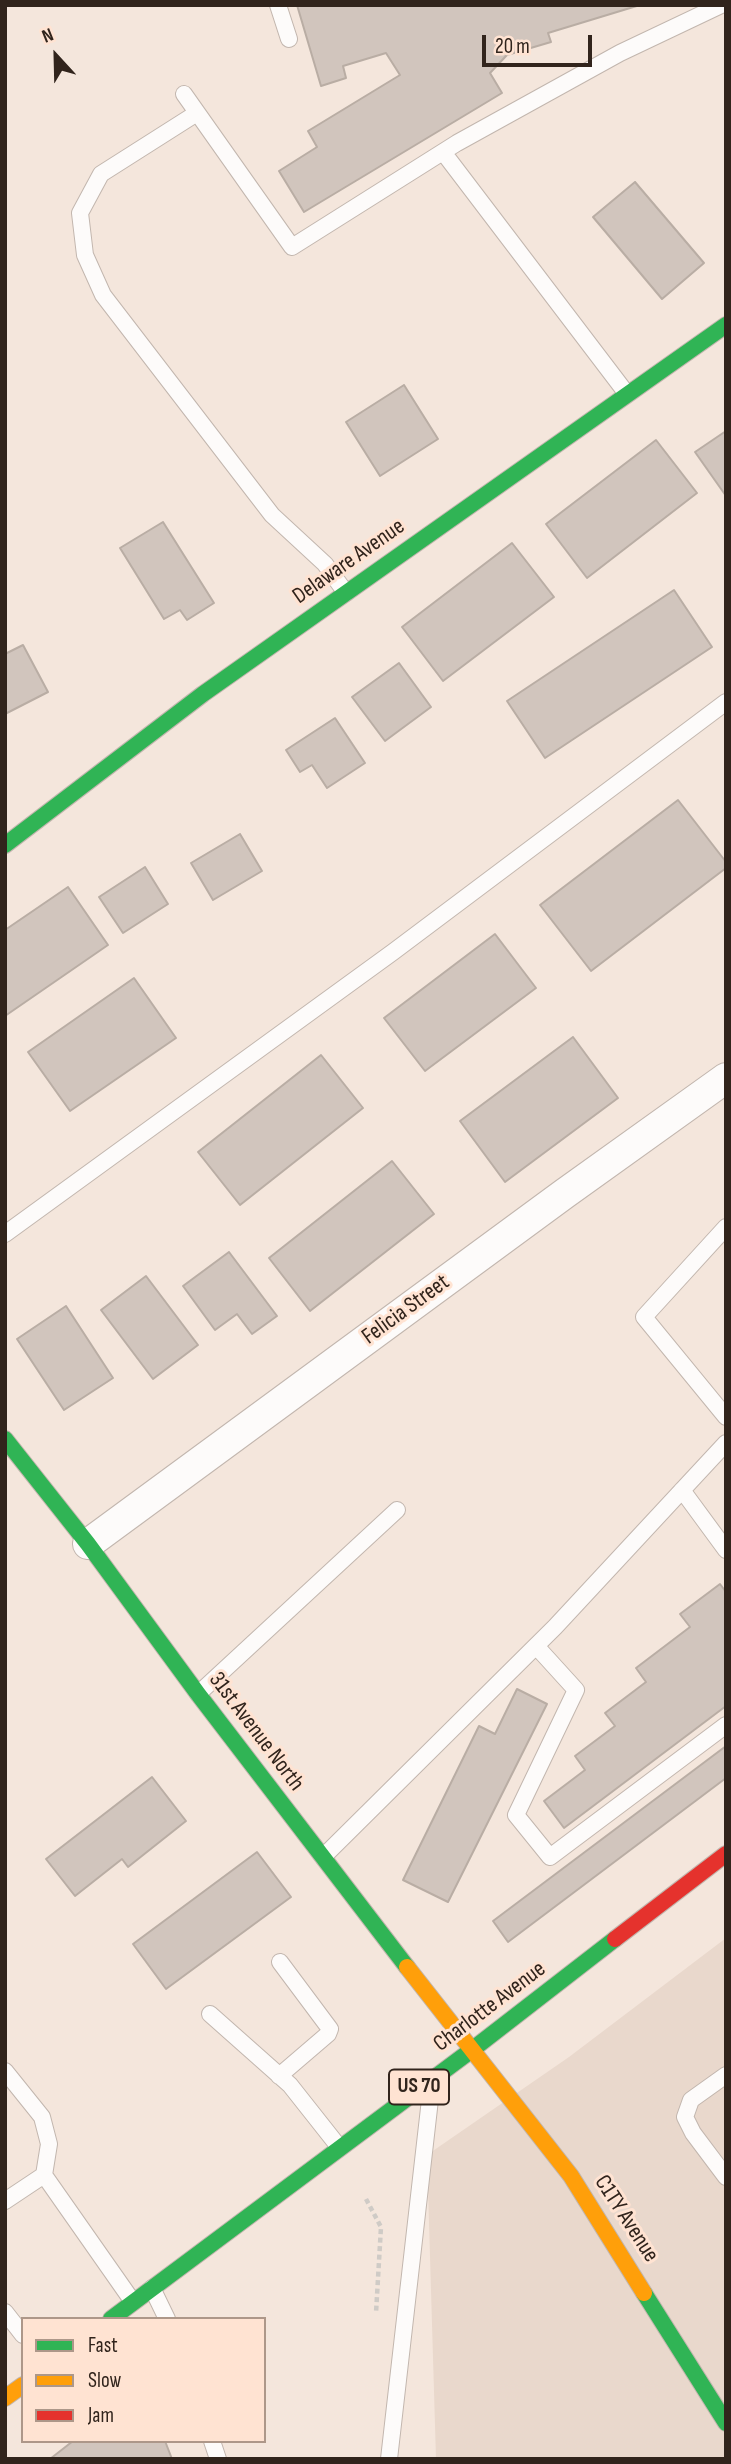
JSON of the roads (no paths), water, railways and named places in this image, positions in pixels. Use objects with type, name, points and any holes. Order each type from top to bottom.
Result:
[{"type":"street","name":"Delaware Avenue","points":[[5,845],[203,694],[726,325]]},
{"type":"street","name":"Felicia Street","points":[[88,1544],[726,1077]]},
{"type":"street","name":"31st Avenue North","points":[[5,1439],[88,1544],[323,1857],[473,2049]]},
{"type":"street","name":"Charlotte Avenue","points":[[114,2317],[473,2049],[726,1854]]},
{"type":"street","name":"C1TY Avenue","points":[[473,2049],[571,2176],[726,2423]]},
{"type":"street","points":[[5,2398],[21,2386]]},
{"type":"lane","points":[[278,5],[289,39]]},
{"type":"lane","points":[[184,94],[292,247],[443,152],[620,53],[721,5]]},
{"type":"lane","points":[[197,113],[101,174],[80,213],[85,255],[103,295],[272,515],[325,564],[345,593]]},
{"type":"lane","points":[[443,152],[627,394]]},
{"type":"lane","points":[[5,1234],[393,952],[726,702]]},
{"type":"lane","points":[[726,1227],[644,1317],[726,1417]]},
{"type":"lane","points":[[323,1857],[536,1646],[726,1443]]},
{"type":"lane","points":[[682,1490],[726,1550]]},
{"type":"lane","points":[[198,1694],[397,1510]]},
{"type":"lane","points":[[536,1646],[576,1690],[516,1815],[550,1857],[726,1725]]},
{"type":"lane","points":[[279,2076],[328,2034],[330,2029],[280,1962]]},
{"type":"lane","points":[[210,2014],[290,2085],[339,2147]]},
{"type":"lane","points":[[5,2071],[42,2118],[50,2144],[44,2175],[5,2201]]},
{"type":"lane","points":[[726,2075],[691,2100],[685,2117],[693,2133],[726,2177]]},
{"type":"lane","points":[[389,2459],[433,2077]]},
{"type":"lane","points":[[44,2175],[133,2302]]},
{"type":"lane","points":[[152,2288],[166,2317]]},
{"type":"lane","points":[[5,2312],[21,2332]]}]
